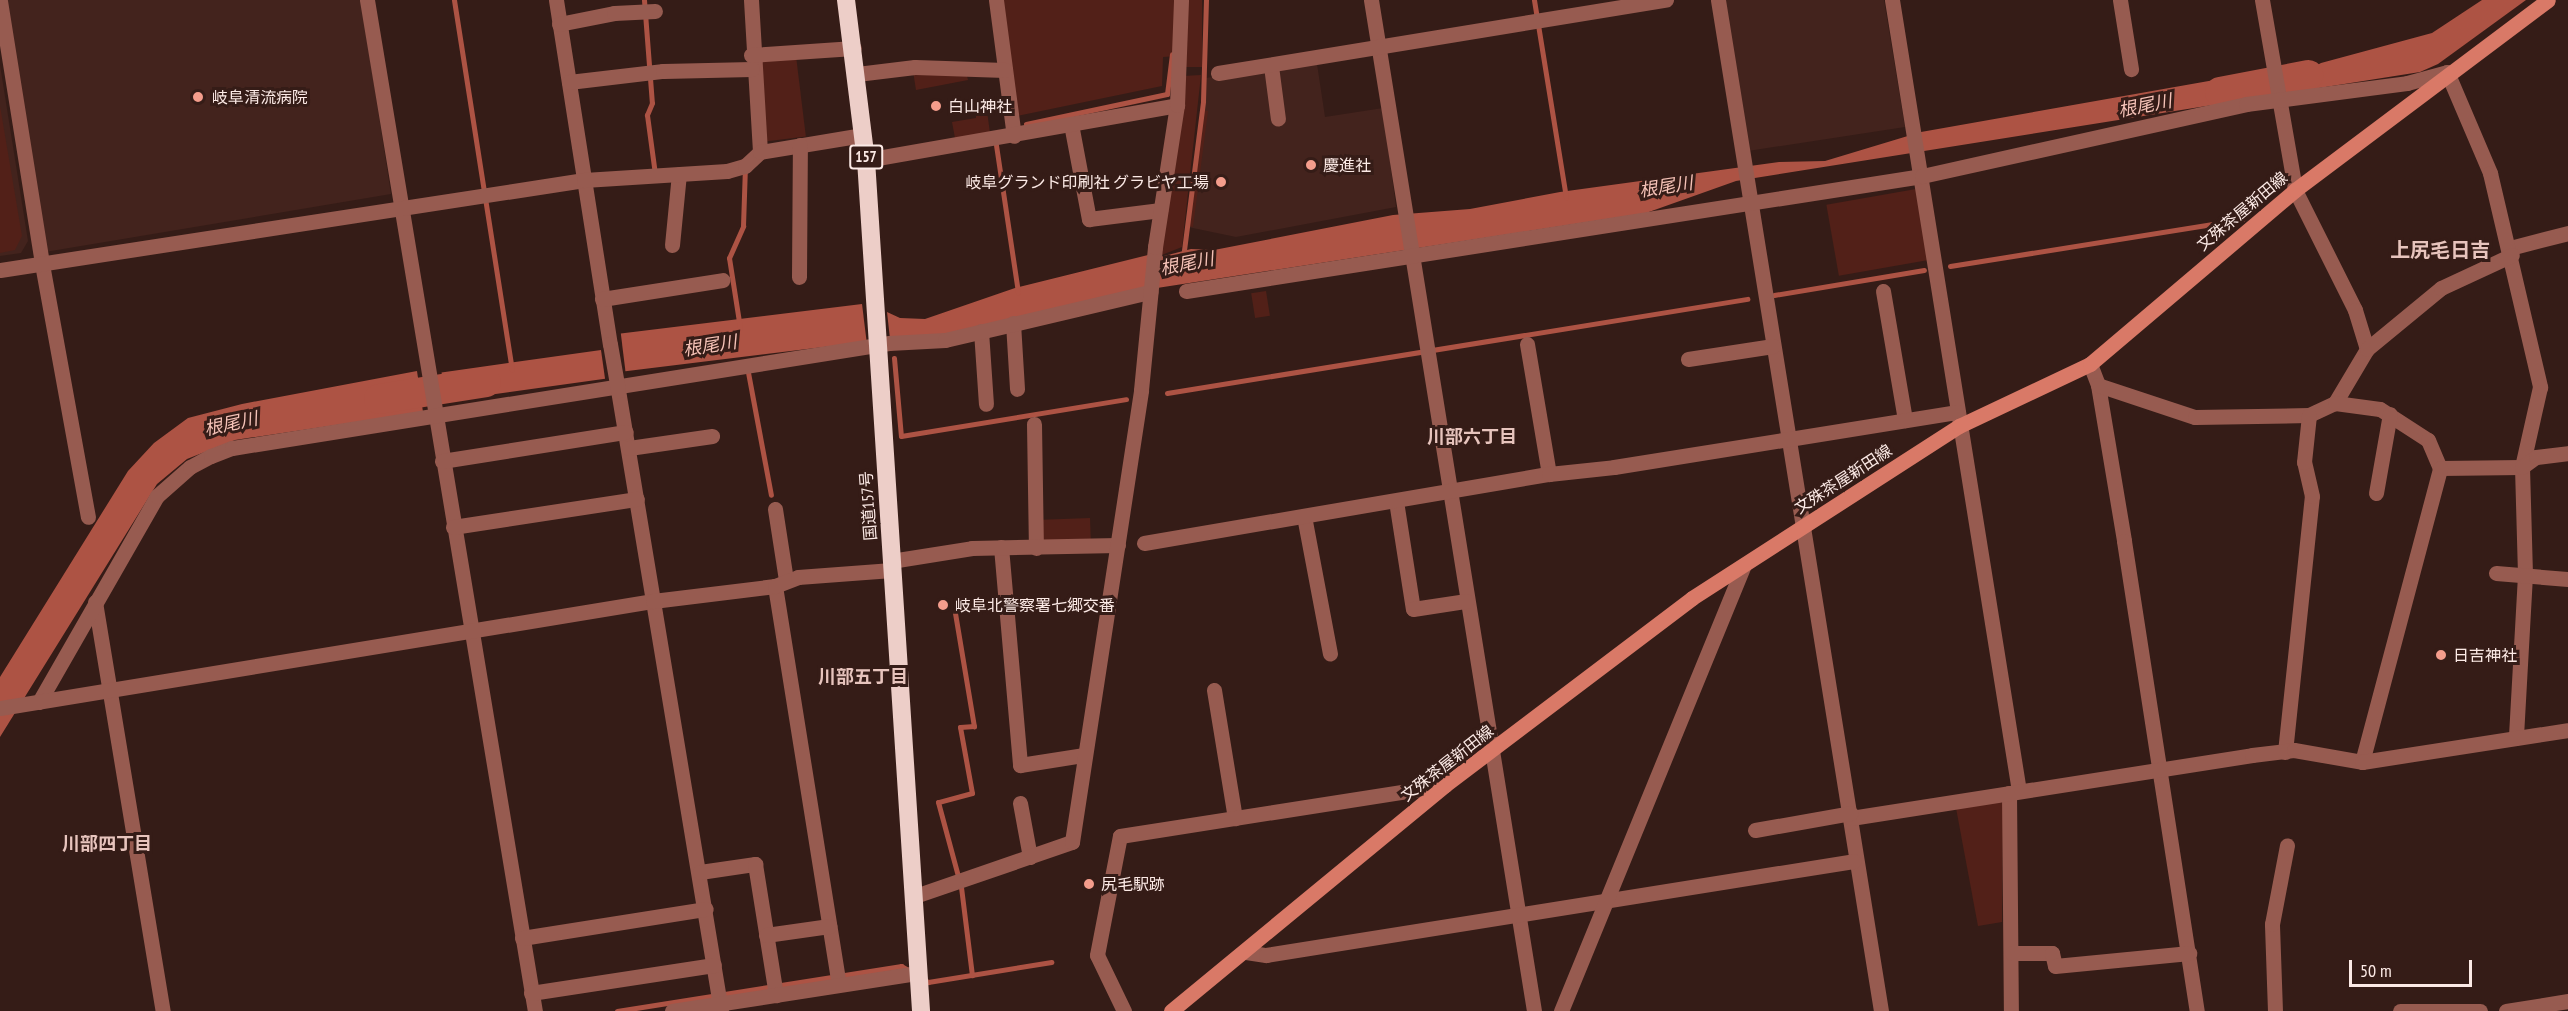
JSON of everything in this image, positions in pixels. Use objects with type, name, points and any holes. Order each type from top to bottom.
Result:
[{"type":"highway","name":"国道157号","points":[[846,0],[854,48],[866,160],[921,1011]]},
{"type":"main road","name":"文殊茶屋新田線","points":[[1171,1011],[1246,952],[1445,785],[1692,598],[1803,526],[1959,419],[2090,364],[2295,190],[2447,72],[2548,0]]},
{"type":"street","points":[[367,0],[534,1011]]},
{"type":"street","points":[[556,0],[602,299],[629,448],[721,1007]]},
{"type":"street","points":[[751,0],[752,62],[760,152]]},
{"type":"street","points":[[996,0],[1014,136]]},
{"type":"street","points":[[915,896],[1071,842],[1141,390],[1160,210],[1177,105],[1181,0]]},
{"type":"street","points":[[1371,0],[1534,1011]]},
{"type":"street","points":[[1218,73],[1378,47],[1583,7],[1666,0]]},
{"type":"street","points":[[1718,0],[1748,203],[1790,437],[1851,816],[1854,861],[1881,1011]]},
{"type":"street","points":[[1892,0],[1922,176],[2014,792],[2011,1011]]},
{"type":"street","points":[[2120,0],[2132,69]]},
{"type":"street","points":[[2262,0],[2295,190],[2355,309],[2367,349]]},
{"type":"street","points":[[0,1],[42,264],[88,517]]},
{"type":"street","points":[[559,24],[614,13],[656,11]]},
{"type":"street","points":[[568,82],[752,62],[854,48]]},
{"type":"street","points":[[1271,66],[1278,119]]},
{"type":"street","points":[[857,74],[915,67],[1005,70]]},
{"type":"street","points":[[1186,291],[1922,176],[2280,97],[2407,83],[2447,72],[2490,173],[2511,251],[2540,387],[2522,467],[2525,575],[2516,738]]},
{"type":"street","points":[[866,160],[1014,136],[1177,105]]},
{"type":"street","points":[[1071,124],[1089,219],[1160,210]]},
{"type":"street","points":[[0,270],[400,206],[584,180],[728,171],[745,166],[760,152],[863,135]]},
{"type":"street","points":[[799,277],[800,145]]},
{"type":"street","points":[[672,245],[679,174]]},
{"type":"street","points":[[2335,403],[2367,349],[2441,288],[2511,251],[2568,233]]},
{"type":"street","points":[[602,299],[723,280]]},
{"type":"street","points":[[1883,291],[1905,420]]},
{"type":"street","points":[[34,703],[157,496],[190,467],[210,456],[232,448],[434,412],[747,366],[878,339],[928,343],[1150,292]]},
{"type":"street","points":[[1013,323],[1017,389]]},
{"type":"street","points":[[981,331],[986,404]]},
{"type":"street","points":[[1527,344],[1549,474]]},
{"type":"street","points":[[1688,359],[1773,346]]},
{"type":"street","points":[[2090,364],[2098,385],[2197,1011]]},
{"type":"street","points":[[2098,385],[2195,417],[2309,415],[2335,403],[2359,404],[2390,414],[2428,440],[2440,468],[2362,762]]},
{"type":"street","points":[[2376,493],[2390,414]]},
{"type":"street","points":[[2285,752],[2312,496],[2304,462],[2309,415]]},
{"type":"street","points":[[1144,543],[1549,474],[1614,467],[1790,437],[1905,420],[1959,419]]},
{"type":"street","points":[[1034,424],[1036,548]]},
{"type":"street","points":[[442,461],[626,432]]},
{"type":"street","points":[[629,448],[712,436]]},
{"type":"street","points":[[2440,468],[2522,467],[2536,457],[2568,453]]},
{"type":"street","points":[[453,527],[637,499]]},
{"type":"street","points":[[1396,501],[1413,609],[1467,601]]},
{"type":"street","points":[[775,509],[781,583],[839,984]]},
{"type":"street","points":[[1304,516],[1330,654]]},
{"type":"street","points":[[0,708],[470,634],[653,601],[891,566],[972,548],[1118,545]]},
{"type":"street","points":[[1001,547],[1020,765],[1084,755]]},
{"type":"street","points":[[1561,1011],[1667,759],[1744,565]]},
{"type":"street","points":[[2496,573],[2568,579]]},
{"type":"street","points":[[95,602],[164,1011]]},
{"type":"street","points":[[1214,690],[1235,818]]},
{"type":"street","points":[[1755,830],[2294,750],[2362,762],[2568,730]]},
{"type":"street","points":[[1124,1011],[1097,955],[1120,837],[1445,785]]},
{"type":"street","points":[[1020,803],[1030,857]]},
{"type":"street","points":[[2275,1011],[2272,924],[2287,845]]},
{"type":"street","points":[[1246,952],[1266,955],[1854,861]]},
{"type":"street","points":[[700,872],[755,864],[776,995]]},
{"type":"street","points":[[522,938],[705,909]]},
{"type":"street","points":[[766,935],[829,926]]},
{"type":"street","points":[[2012,953],[2052,953],[2055,966],[2189,953]]},
{"type":"street","points":[[531,993],[714,965]]},
{"type":"street","points":[[672,1011],[721,1007],[839,984],[918,978]]},
{"type":"street","points":[[2506,1011],[2568,1001]]},
{"type":"street","points":[[2400,1011],[2480,1011]]},
{"type":"shaded area","name":"岐阜清流病院","points":[[6,0],[361,0],[391,194],[45,252]]},
{"type":"shaded area","points":[[1000,0],[1178,0],[1177,56],[1163,57],[1162,86],[1017,116]]},
{"type":"shaded area","points":[[1186,0],[1202,0],[1202,67],[1186,67]]},
{"type":"shaded area","points":[[1724,0],[1884,0],[1905,127],[1748,151]]},
{"type":"shaded area","points":[[796,56],[806,136],[767,141],[757,61]]},
{"type":"shaded area","points":[[1317,64],[1325,117],[1383,108],[1396,207],[1236,237],[1188,227],[1205,78]]},
{"type":"shaded area","points":[[0,65],[28,241],[21,253],[0,256]]},
{"type":"shaded area","points":[[913,71],[966,72],[968,80],[916,90]]},
{"type":"shaded area","points":[[1201,75],[1182,247],[1159,256],[1183,76]]},
{"type":"shaded area","points":[[0,106],[22,236],[15,250],[0,253]]},
{"type":"shaded area","points":[[1204,110],[1208,111],[1193,227],[1188,226]]},
{"type":"shaded area","points":[[987,111],[990,133],[955,138],[952,122],[976,118],[976,113]]},
{"type":"shaded area","points":[[1916,189],[1929,260],[1839,276],[1826,205]]},
{"type":"shaded area","points":[[1266,291],[1270,316],[1255,318],[1251,293]]},
{"type":"shaded area","points":[[1090,518],[1091,545],[1037,547],[1036,520]]},
{"type":"shaded area","points":[[1997,801],[2003,803],[2002,922],[1978,926],[1956,808]]},
{"type":"water","points":[[2482,0],[2526,0],[2438,64],[2420,72],[1736,181],[1646,213],[1157,288],[1160,257],[1191,249],[1214,250],[1393,215],[1470,209],[1560,192],[1779,162],[1825,161],[1921,132],[2237,76],[2261,85],[2299,75],[2321,63],[2432,33]]},
{"type":"water","points":[[1148,255],[1145,288],[945,336],[890,339],[887,312],[900,318],[925,319],[1015,288]]},
{"type":"water","points":[[862,304],[867,342],[625,371],[621,334]]},
{"type":"water","points":[[601,350],[605,379],[446,401],[442,372]]},
{"type":"water","points":[[417,371],[423,412],[235,440],[187,459],[157,484],[0,737],[0,677],[128,471],[154,443],[188,418],[242,404]]},
{"type":"waterway","points":[[454,0],[512,369]]},
{"type":"waterway","points":[[644,0],[652,103],[647,115],[655,174]]},
{"type":"waterway","points":[[1183,258],[1203,101],[1206,0]]},
{"type":"waterway","points":[[1534,0],[1566,197]]},
{"type":"waterway","points":[[1026,124],[1167,94],[1172,54]]},
{"type":"waterway","name":"根尾川","points":[[2220,92],[2308,75]]},
{"type":"waterway","points":[[996,145],[1018,292]]},
{"type":"waterway","points":[[740,328],[729,258],[743,226],[745,167]]},
{"type":"waterway","points":[[1950,266],[2242,219]]},
{"type":"waterway","points":[[1774,295],[1924,270]]},
{"type":"waterway","points":[[1167,393],[1747,299]]},
{"type":"waterway","points":[[894,358],[901,436],[1126,399]]},
{"type":"waterway","points":[[747,367],[771,495]]},
{"type":"waterway","name":"根尾川","points":[[379,399],[486,382]]},
{"type":"waterway","points":[[955,613],[974,726],[960,727],[972,793],[938,802],[961,887],[972,975]]},
{"type":"waterway","points":[[923,979],[928,982],[1051,962]]},
{"type":"waterway","points":[[617,1011],[901,966],[908,970]]},
{"type":"place","name":"岐阜清流病院","points":[[198,97]]},
{"type":"place","name":"白山神社","points":[[936,106]]},
{"type":"place","name":"慶進社","points":[[1311,165]]},
{"type":"place","name":"岐阜グランド印刷社 グラビヤ工場","points":[[1221,182]]},
{"type":"place","name":"岐阜北警察署七郷交番","points":[[943,605]]},
{"type":"place","name":"日吉神社","points":[[2441,655]]},
{"type":"place","name":"尻毛駅跡","points":[[1089,884]]},
{"type":"district","name":"上尻毛日吉","points":[[2440,250]]},
{"type":"district","name":"川部六丁目","points":[[1472,437]]},
{"type":"district","name":"川部五丁目","points":[[863,677]]},
{"type":"district","name":"川部四丁目","points":[[107,844]]}]
